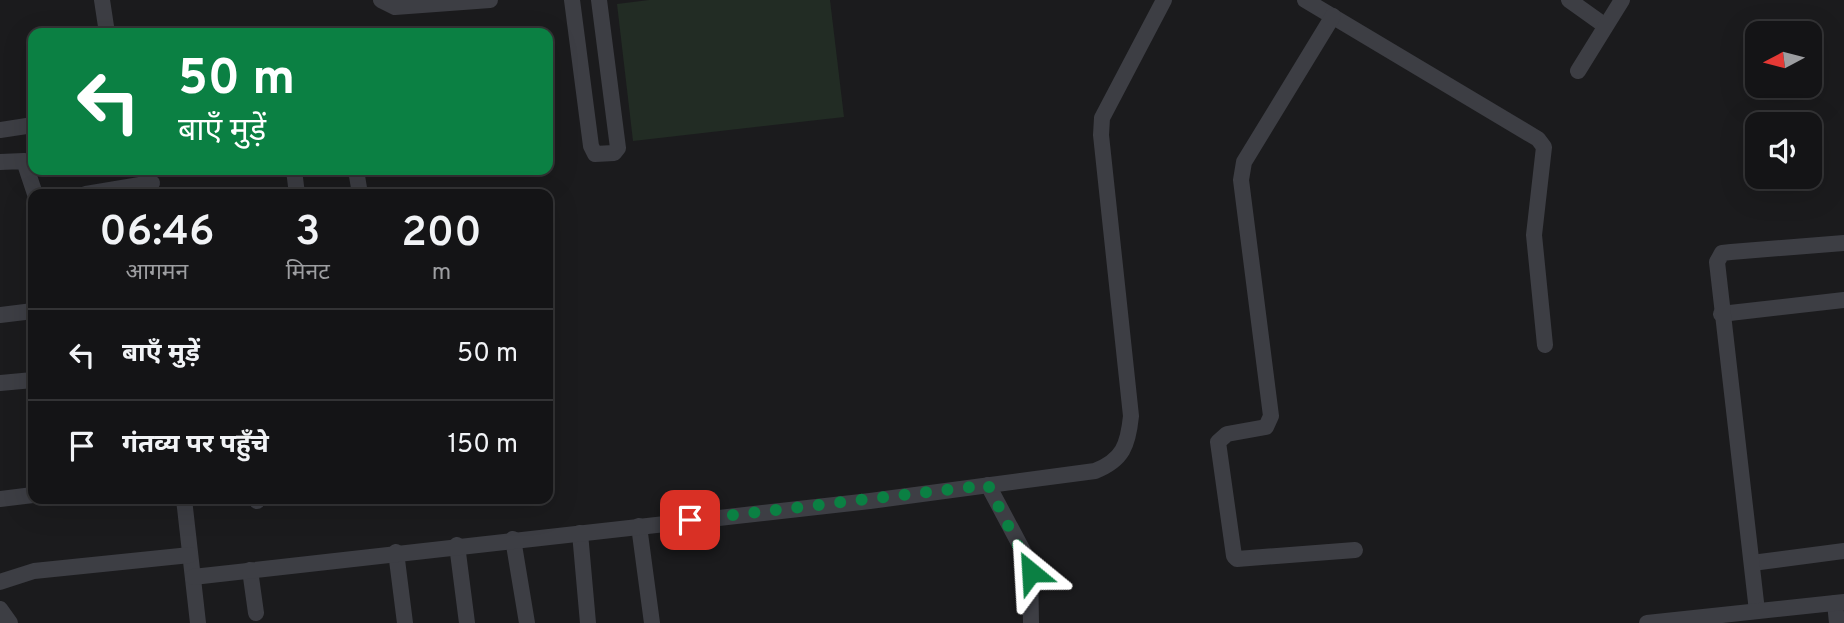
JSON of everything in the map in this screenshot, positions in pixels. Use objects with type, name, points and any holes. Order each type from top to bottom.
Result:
[{"type":"street","points":[[102,0],[106,28]]},
{"type":"street","points":[[381,0],[395,7],[490,0]]},
{"type":"street","points":[[572,0],[591,146],[595,154],[614,153],[618,148],[599,0]]},
{"type":"street","points":[[192,577],[988,485],[1095,471],[1118,459],[1129,443],[1131,416],[1101,135],[1102,118],[1164,0]]},
{"type":"street","points":[[1305,0],[1538,139],[1544,146],[1534,235],[1545,345]]},
{"type":"street","points":[[1569,0],[1605,24]]},
{"type":"street","points":[[1578,71],[1622,0]]},
{"type":"street","points":[[1333,16],[1244,162],[1241,180],[1271,416],[1266,427],[1227,434],[1218,442],[1234,556],[1237,559],[1355,550]]},
{"type":"street","points":[[0,130],[28,126]]},
{"type":"street","points":[[0,162],[24,161],[28,173]]},
{"type":"street","points":[[113,189],[151,182]]},
{"type":"street","points":[[1757,611],[1716,270],[1721,254],[1844,243]]},
{"type":"street","points":[[1721,314],[1844,300]]},
{"type":"street","points":[[0,315],[28,312]]},
{"type":"street","points":[[0,383],[28,380]]},
{"type":"street","points":[[988,485],[1030,564],[1031,623]]},
{"type":"street","points":[[0,499],[28,496]]},
{"type":"street","points":[[185,504],[198,623]]},
{"type":"street","points":[[639,526],[652,623]]},
{"type":"street","points":[[580,533],[588,623]]},
{"type":"street","points":[[513,539],[527,623]]},
{"type":"street","points":[[457,545],[467,623]]},
{"type":"street","points":[[1752,563],[1844,551]]},
{"type":"street","points":[[396,552],[405,623]]},
{"type":"street","points":[[0,582],[34,571],[190,555]]},
{"type":"street","points":[[250,570],[256,613]]},
{"type":"street","points":[[1647,623],[1839,602],[1837,623]]},
{"type":"street","points":[[0,609],[10,623]]},
{"type":"shaded area","points":[[649,0],[830,0],[844,117],[633,141],[617,4]]},
{"type":"route","points":[[690,520],[870,501],[988,485],[1002,517],[1030,564],[1031,572]]}]
